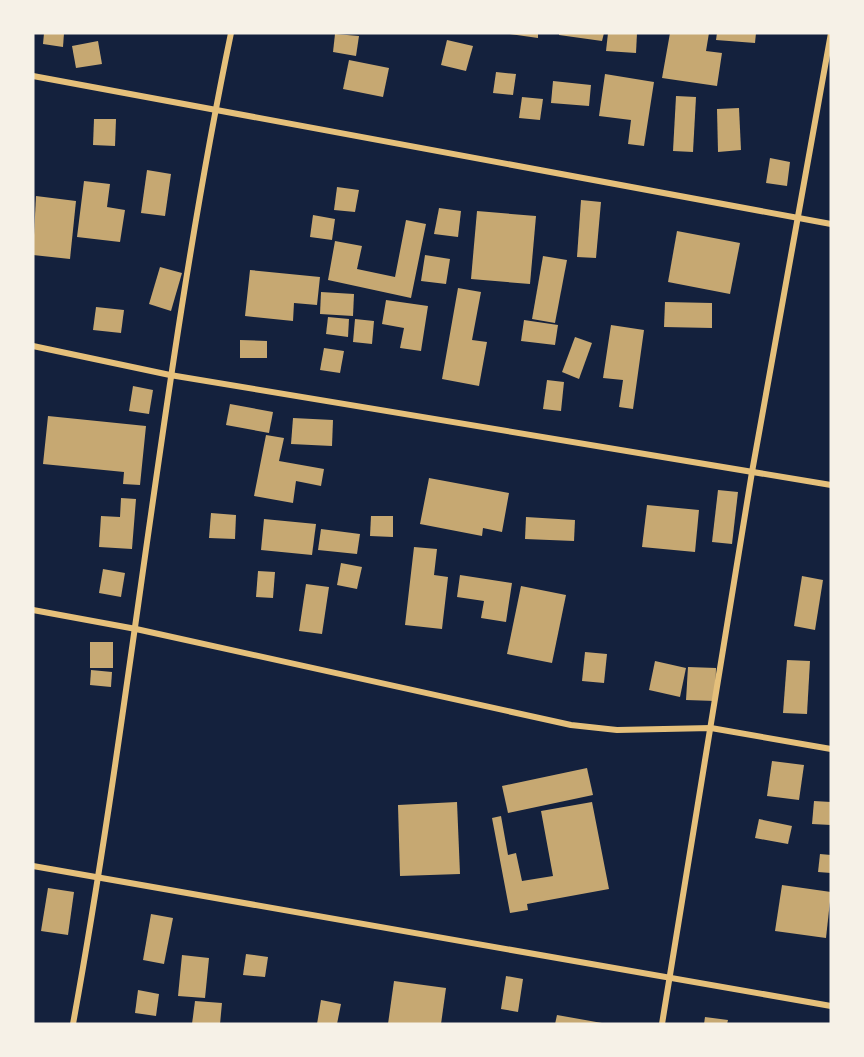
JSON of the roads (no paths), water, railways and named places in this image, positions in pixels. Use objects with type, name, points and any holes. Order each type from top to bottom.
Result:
[{"type":"street","points":[[73,1024],[99,879],[170,375],[215,111],[231,33]]},
{"type":"street","points":[[662,1024],[752,472],[831,33]]},
{"type":"street","points":[[33,76],[831,224]]},
{"type":"street","points":[[33,346],[170,375],[831,485]]},
{"type":"street","points":[[33,610],[136,629],[571,725],[617,730],[711,728],[831,749]]},
{"type":"street","points":[[33,866],[831,1006]]}]
